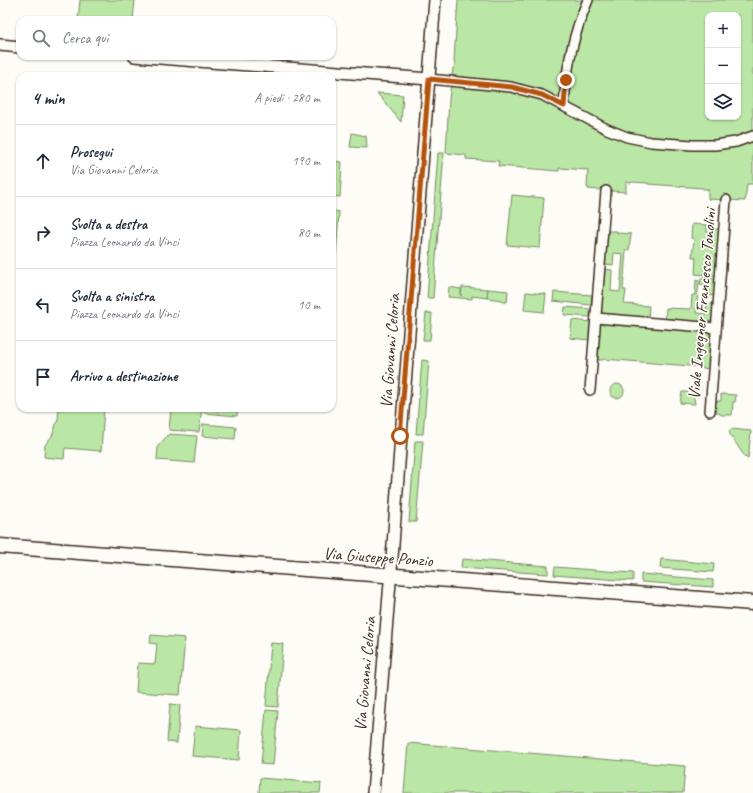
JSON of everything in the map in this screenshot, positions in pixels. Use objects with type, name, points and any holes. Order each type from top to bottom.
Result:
[{"type":"street","name":"Via Giovanni Celoria","points":[[373,793],[435,0]]},
{"type":"street","points":[[564,106],[566,80],[573,41],[588,0]]},
{"type":"street","points":[[0,45],[16,47]]},
{"type":"street","points":[[185,60],[512,87],[542,95],[607,129],[627,137],[651,142],[715,145],[736,142],[753,136]]},
{"type":"street","points":[[557,75],[566,80]]},
{"type":"street","points":[[590,390],[606,191]]},
{"type":"street","name":"Viale Ingegner Francesco Tonolini","points":[[710,411],[726,200]]},
{"type":"street","points":[[596,318],[716,328]]},
{"type":"street","name":"Via Giuseppe Ponzio","points":[[0,546],[753,603]]},
{"type":"green space","points":[[80,0],[135,0],[133,16],[78,16]]},
{"type":"green space","points":[[458,0],[753,0],[753,184],[747,184],[745,201],[708,199],[708,189],[703,188],[648,183],[626,182],[626,192],[588,189],[588,170],[559,168],[559,171],[498,166],[499,161],[466,159],[466,155],[446,153],[449,99],[453,68],[455,66],[454,60]]},
{"type":"green space","points":[[377,93],[403,95],[401,122]]},
{"type":"green space","points":[[352,133],[366,136],[367,148],[350,147]]},
{"type":"green space","points":[[438,153],[444,153],[433,298],[427,298]]},
{"type":"green space","points":[[336,161],[342,162],[340,197],[336,196]]},
{"type":"green space","points":[[512,195],[544,198],[540,248],[507,245]]},
{"type":"green space","points":[[336,211],[339,212],[336,256]]},
{"type":"green space","points":[[692,224],[707,225],[707,232],[712,233],[713,229],[721,229],[717,276],[695,274],[696,257],[692,257],[694,239],[691,238]]},
{"type":"green space","points":[[607,231],[617,231],[617,233],[631,234],[629,250],[626,250],[623,290],[626,290],[624,304],[649,306],[648,319],[600,315],[604,269],[612,270],[611,291],[620,292],[623,254],[614,253],[613,265],[604,264]]},
{"type":"green space","points":[[701,278],[716,279],[715,296],[707,295],[708,286],[700,285]]},
{"type":"green space","points":[[696,280],[699,281],[696,313],[706,314],[707,304],[714,304],[713,324],[665,320],[666,308],[691,309],[692,295],[695,295]]},
{"type":"green space","points":[[449,287],[461,289],[461,296],[462,287],[488,289],[487,298],[472,296],[472,299],[448,297]]},
{"type":"green space","points":[[488,289],[508,291],[507,302],[487,298]]},
{"type":"green space","points":[[526,292],[546,294],[544,312],[524,310]]},
{"type":"green space","points":[[554,292],[592,295],[591,305],[553,301]]},
{"type":"green space","points":[[565,307],[590,309],[590,317],[564,315]]},
{"type":"green space","points":[[426,313],[432,313],[430,340],[423,340]]},
{"type":"green space","points":[[572,320],[592,322],[590,340],[570,338]]},
{"type":"green space","points":[[600,321],[712,330],[709,369],[702,367],[604,359],[596,360]]},
{"type":"green space","points":[[422,360],[429,361],[423,434],[416,434]]},
{"type":"green space","points":[[614,384],[620,384],[624,388],[624,394],[620,398],[614,398],[610,394],[610,388]]},
{"type":"green space","points":[[682,392],[687,392],[694,398],[695,404],[680,403]]},
{"type":"green space","points":[[721,394],[736,395],[735,402],[733,402],[732,415],[722,415],[716,412],[715,401],[721,401]]},
{"type":"green space","points":[[59,412],[104,412],[101,451],[65,448],[64,459],[44,457],[45,445],[52,436],[58,419]]},
{"type":"green space","points":[[171,412],[202,412],[199,432],[169,430]]},
{"type":"green space","points":[[204,412],[238,412],[237,416]]},
{"type":"green space","points":[[203,424],[236,427],[235,439],[202,436]]},
{"type":"green space","points":[[731,429],[751,431],[748,459],[745,457],[731,436],[729,432]]},
{"type":"green space","points":[[169,434],[197,436],[194,463],[157,460],[158,446]]},
{"type":"green space","points":[[415,441],[423,441],[416,522],[409,522]]},
{"type":"green space","points":[[462,559],[548,566],[548,574],[461,568]]},
{"type":"green space","points":[[661,559],[714,564],[713,572],[660,568]]},
{"type":"green space","points":[[555,567],[633,573],[633,581],[554,575]]},
{"type":"green space","points":[[641,574],[713,580],[713,587],[641,582]]},
{"type":"green space","points":[[151,635],[185,638],[180,695],[136,692],[138,663],[155,664],[157,644],[150,643]]},
{"type":"green space","points":[[271,643],[283,644],[278,707],[266,706]]},
{"type":"green space","points":[[170,704],[180,705],[177,743],[167,742]]},
{"type":"green space","points":[[266,710],[278,711],[273,765],[261,764]]},
{"type":"green space","points":[[195,726],[241,730],[239,760],[192,756]]},
{"type":"green space","points":[[408,743],[685,766],[683,793],[404,793]]},
{"type":"green space","points":[[260,778],[321,783],[320,793],[259,793]]},
{"type":"route","points":[[400,436],[429,79],[512,87],[542,95],[564,106],[566,80]]}]
